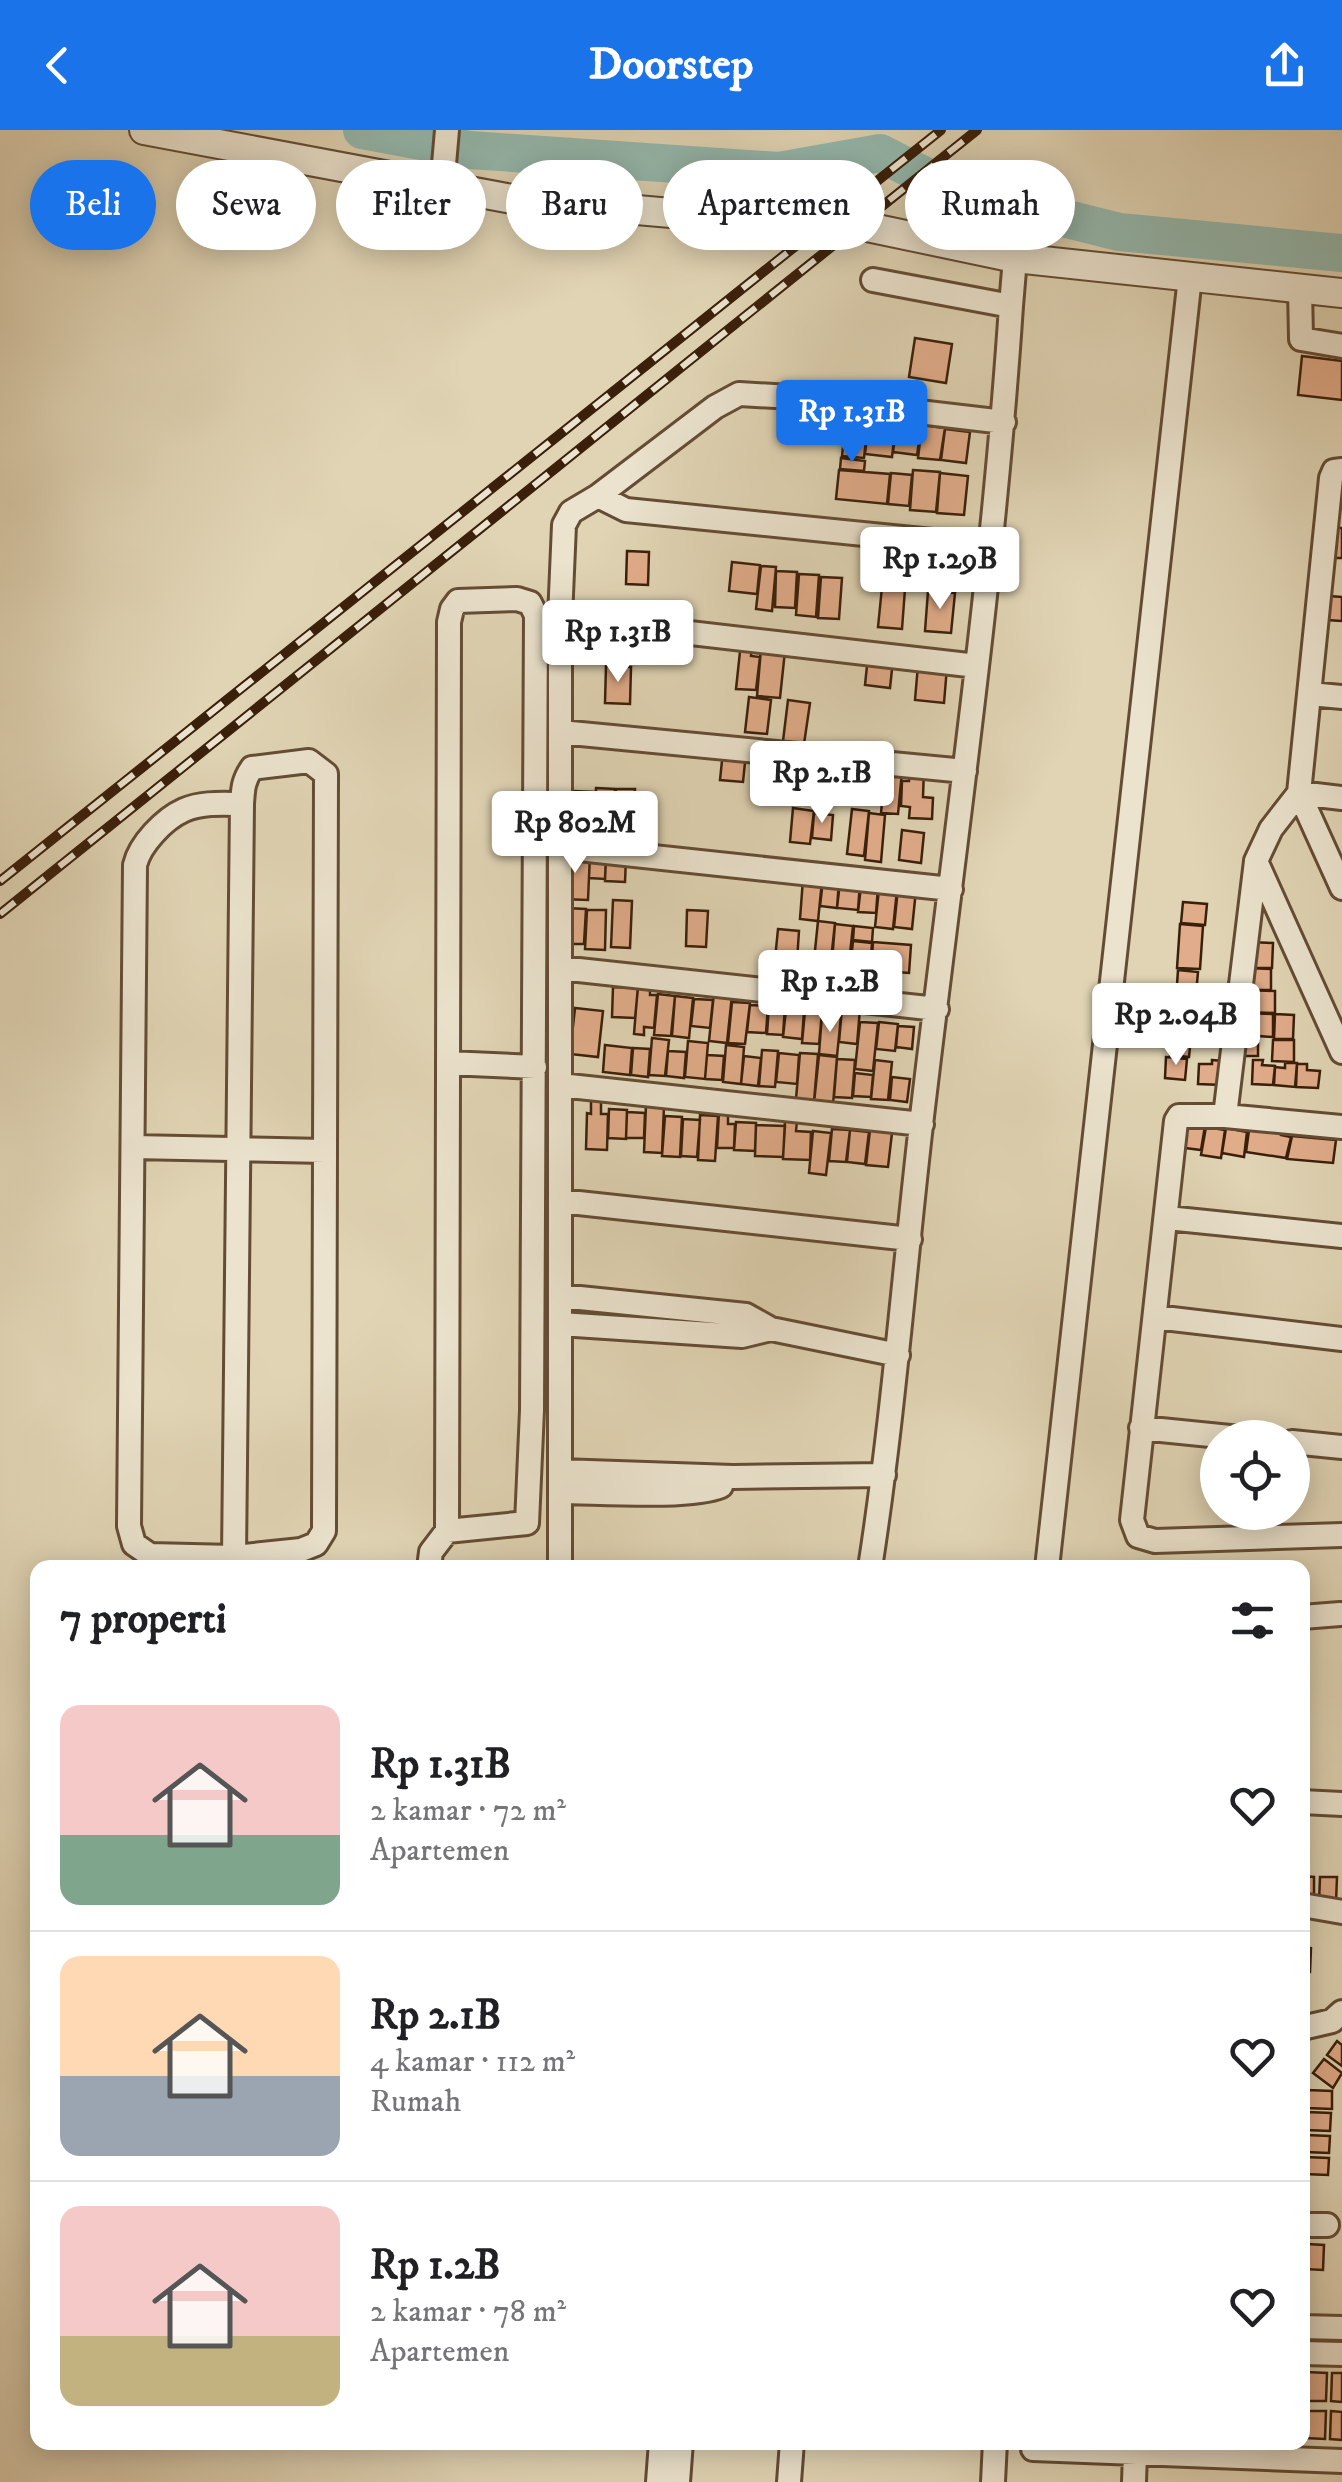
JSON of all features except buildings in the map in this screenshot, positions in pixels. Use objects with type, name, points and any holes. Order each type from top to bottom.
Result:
[{"type":"street","points":[[144,130],[343,160]]},
{"type":"street","points":[[444,160],[447,133]]},
{"type":"street","points":[[486,190],[512,199],[671,213],[829,218],[1013,280]]},
{"type":"street","points":[[1048,1560],[1190,278]]},
{"type":"street","points":[[873,280],[1190,278],[1300,300],[1342,293]]},
{"type":"street","points":[[871,1560],[992,548],[1013,280]]},
{"type":"street","points":[[1300,300],[1301,339],[1311,344],[1342,346]]},
{"type":"street","points":[[560,1560],[560,618],[564,525],[571,512],[715,407],[739,394],[1004,422]]},
{"type":"street","points":[[1226,1116],[1256,862],[1272,830],[1299,793],[1310,694],[1332,587],[1331,478],[1334,472],[1342,470]]},
{"type":"street","points":[[598,496],[626,510],[992,548]]},
{"type":"street","points":[[430,1560],[430,1552],[447,1531],[449,622],[458,602],[517,599],[530,603],[536,615],[532,1410],[527,1523],[447,1531]]},
{"type":"street","points":[[560,618],[977,666]]},
{"type":"street","points":[[1310,694],[1342,697]]},
{"type":"street","points":[[560,732],[965,771]]},
{"type":"street","points":[[234,1560],[243,782],[252,768],[309,761],[326,774],[324,1531],[316,1544],[301,1550],[245,1560]]},
{"type":"street","points":[[1299,793],[1342,798]]},
{"type":"street","points":[[1299,793],[1342,888]]},
{"type":"street","points":[[213,1560],[150,1554],[134,1544],[130,1526],[135,865],[138,854],[156,832],[183,810],[208,804],[242,804]]},
{"type":"street","points":[[560,847],[951,888]]},
{"type":"street","points":[[1256,862],[1342,1052]]},
{"type":"street","points":[[560,968],[937,1009]]},
{"type":"street","points":[[448,1063],[534,1067]]},
{"type":"street","points":[[560,1085],[922,1124]]},
{"type":"street","points":[[1342,1128],[1226,1116],[1179,1116],[1132,1520],[1138,1536],[1156,1542],[1342,1535]]},
{"type":"street","points":[[132,1147],[325,1151]]},
{"type":"street","points":[[560,1201],[910,1239]]},
{"type":"street","points":[[1167,1218],[1342,1236]]},
{"type":"street","points":[[560,1296],[746,1315],[771,1329],[898,1355]]},
{"type":"street","points":[[1155,1317],[1342,1339]]},
{"type":"street","points":[[560,1324],[742,1336],[771,1329]]},
{"type":"street","points":[[1141,1428],[1200,1434]]},
{"type":"street","points":[[1310,1444],[1342,1447]]},
{"type":"street","points":[[560,1481],[884,1475]]},
{"type":"street","points":[[1310,1616],[1340,1614]]},
{"type":"street","points":[[1310,1802],[1342,1804]]},
{"type":"street","points":[[1310,1907],[1342,1912]]},
{"type":"street","points":[[1310,2026],[1332,2021],[1342,2012]]},
{"type":"street","points":[[1310,2225],[1328,2225]]},
{"type":"street","points":[[1310,2327],[1342,2328]]},
{"type":"street","points":[[1310,2353],[1342,2354]]},
{"type":"street","points":[[658,2482],[660,2450]]},
{"type":"street","points":[[678,2482],[680,2450]]},
{"type":"street","points":[[790,2482],[792,2450]]},
{"type":"street","points":[[994,2482],[995,2450]]},
{"type":"street","points":[[1033,2450],[1342,2461]]},
{"type":"street","points":[[1134,2482],[1135,2453]]},
{"type":"waterway","points":[[362,130],[470,150],[779,171],[880,153],[952,190],[1119,232],[1342,253]]},
{"type":"railway","points":[[0,881],[941,130]]},
{"type":"railway","points":[[0,914],[977,130]]}]
